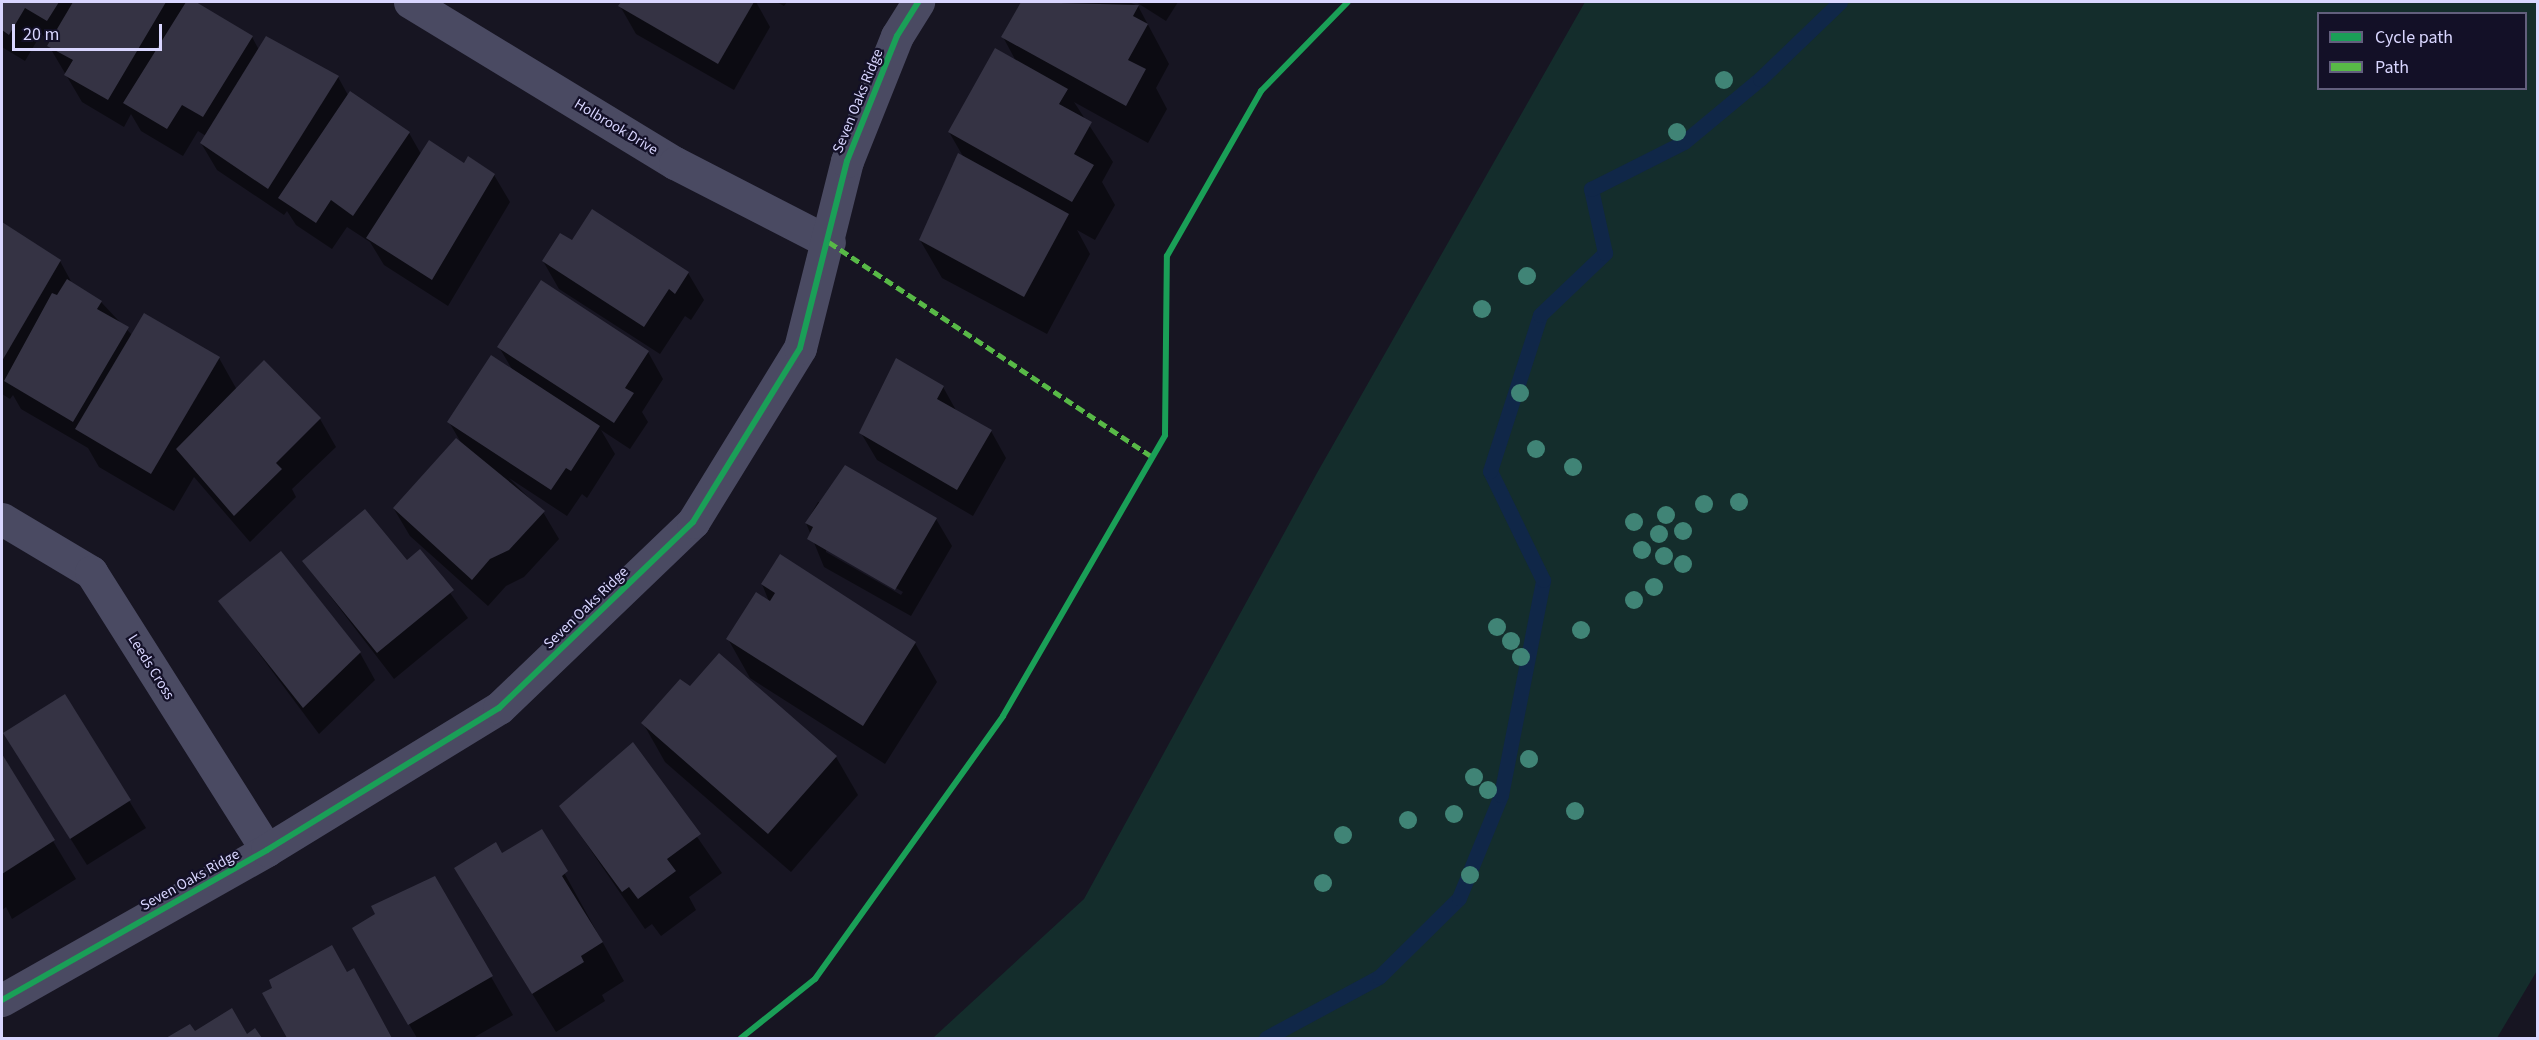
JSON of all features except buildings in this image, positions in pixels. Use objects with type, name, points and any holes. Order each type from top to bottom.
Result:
[{"type":"street","name":"Holbrook Drive","points":[[410,2],[675,163],[829,242]]},
{"type":"street","name":"Seven Oaks Ridge","points":[[2,1000],[267,850],[499,708],[693,522],[800,348],[829,242],[847,161],[897,36],[918,2]]},
{"type":"street","name":"Leeds Cross","points":[[2,519],[91,572],[267,850]]},
{"type":"green space","points":[[1585,2],[2537,2],[2538,969],[2497,1038],[933,1038],[1084,899],[1317,473]]},
{"type":"waterway","points":[[1266,1038],[1379,977],[1459,898],[1501,795],[1543,580],[1490,471],[1540,315],[1605,253],[1591,189],[1684,142],[1760,79],[1840,2]]},
{"type":"marked path","points":[[829,242],[1153,457]]},
{"type":"cycle path","points":[[2,1000],[267,850],[499,708],[693,522],[800,348],[847,161],[897,36],[918,2]]},
{"type":"cycle path","points":[[741,1038],[815,979],[1003,716],[1165,435],[1167,256],[1261,91],[1348,2]]}]
